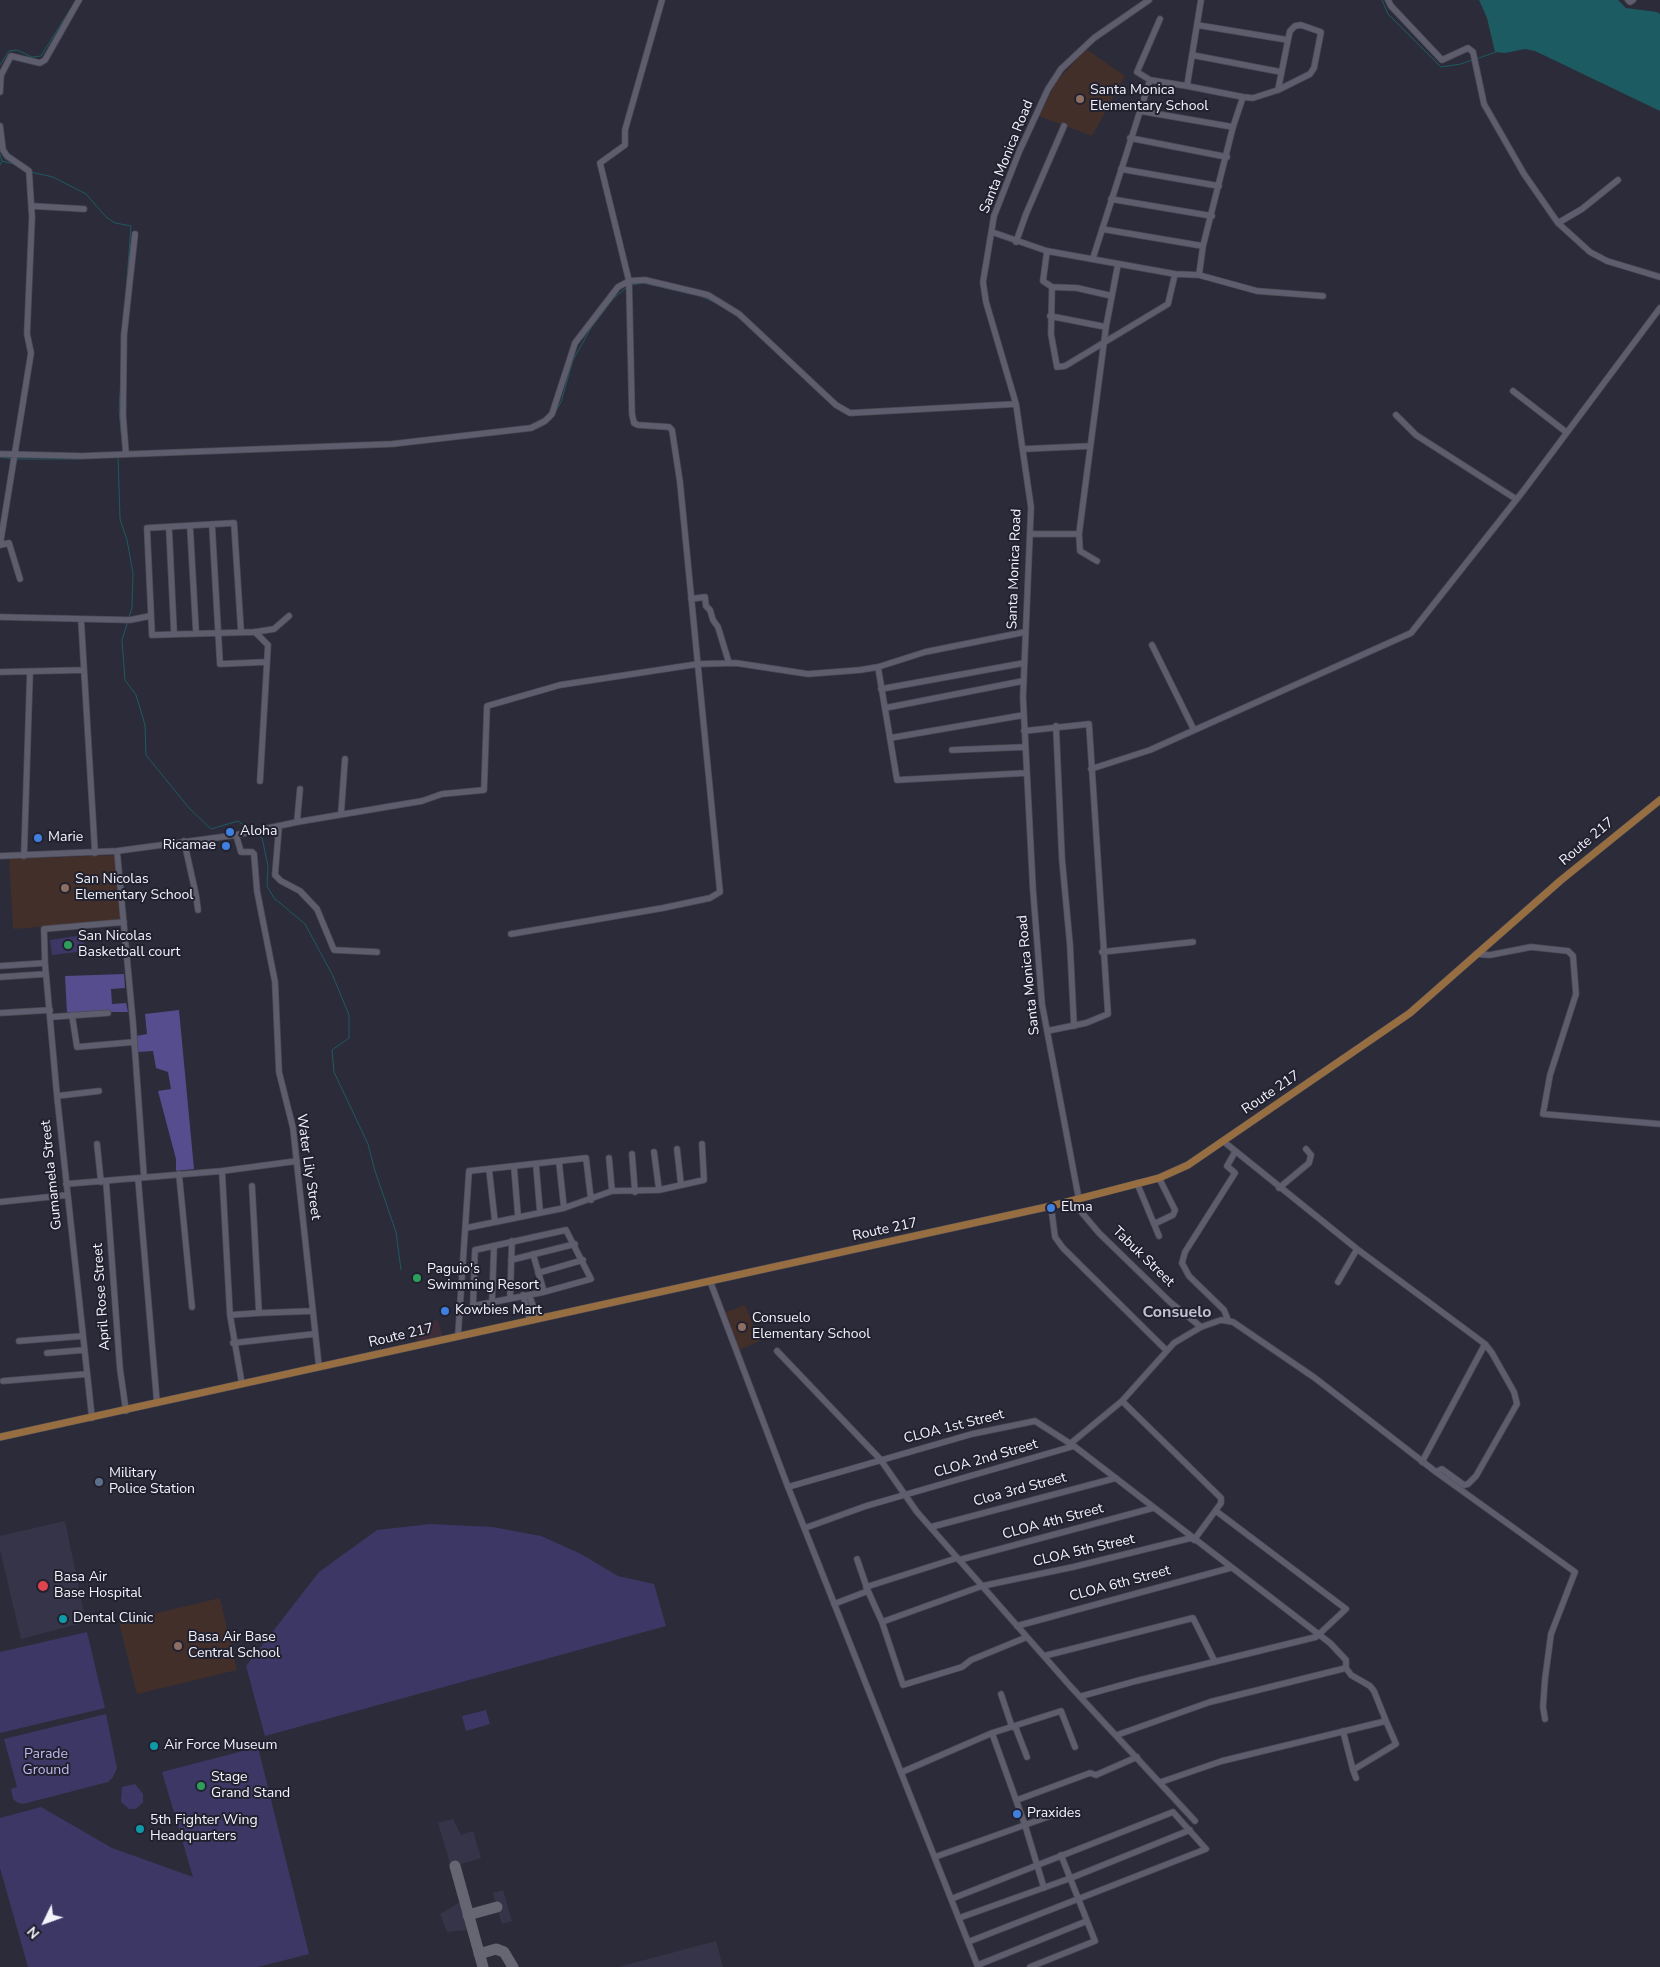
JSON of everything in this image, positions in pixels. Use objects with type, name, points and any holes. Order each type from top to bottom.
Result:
[{"type":"main road","name":"Route 217","points":[[0,1437],[1051,1206],[1159,1178],[1188,1166],[1410,1013],[1582,863],[1660,800]]},
{"type":"street","points":[[0,92],[1,75],[11,56],[40,63],[45,60],[79,0]]},
{"type":"street","points":[[511,934],[663,908],[710,898],[720,892],[698,664],[672,430],[669,427],[638,425],[634,422],[632,414],[630,281],[600,163],[625,145],[625,130],[662,0]]},
{"type":"street","name":"Santa Monica Road","points":[[1075,1200],[1042,1004],[1033,890],[1023,681],[1031,507],[1016,404],[983,287],[994,216],[1019,152],[1048,89],[1061,69],[1094,38],[1149,0]]},
{"type":"street","points":[[1187,86],[1201,0]]},
{"type":"street","points":[[1388,0],[1402,19],[1442,60],[1468,48],[1475,60],[1476,73],[1484,104],[1524,174],[1558,223],[1590,252],[1607,262],[1660,277]]},
{"type":"street","points":[[1628,0],[1633,0]]},
{"type":"street","points":[[1160,19],[1137,72],[1150,80],[1243,98],[1253,98],[1278,90],[1310,74],[1314,68],[1321,32],[1301,25],[1295,26],[1290,31],[1278,90]]},
{"type":"street","points":[[1197,25],[1288,40]]},
{"type":"street","points":[[1192,55],[1281,72]]},
{"type":"street","points":[[1093,258],[1150,80]]},
{"type":"street","points":[[1199,275],[1204,246],[1233,127],[1243,98]]},
{"type":"street","points":[[1140,111],[1233,127]]},
{"type":"street","points":[[0,126],[3,150],[7,156],[29,171],[32,206],[27,334],[31,353],[14,455],[11,489],[0,545],[9,543],[20,579]]},
{"type":"street","points":[[1016,242],[1064,126]]},
{"type":"street","points":[[1130,138],[1227,157]]},
{"type":"street","points":[[1121,169],[1219,186]]},
{"type":"street","points":[[1558,223],[1582,209],[1618,180]]},
{"type":"street","points":[[1111,199],[1212,216]]},
{"type":"street","points":[[32,206],[84,209]]},
{"type":"street","points":[[1102,229],[1204,246]]},
{"type":"street","points":[[992,232],[1016,242],[1047,251],[1175,274],[1199,275],[1257,290],[1323,296]]},
{"type":"street","points":[[126,454],[123,416],[124,335],[135,234]]},
{"type":"street","points":[[1047,251],[1043,281],[1052,286],[1068,287],[1112,296]]},
{"type":"street","points":[[1097,561],[1080,551],[1079,534],[1106,327],[1118,264]]},
{"type":"street","points":[[1052,286],[1051,334],[1057,367],[1065,366],[1168,304],[1175,274]]},
{"type":"street","points":[[0,454],[126,454],[392,444],[531,428],[545,421],[552,414],[575,343],[618,287],[630,281],[646,280],[708,295],[739,314],[836,405],[850,413],[1016,404]]},
{"type":"street","points":[[1091,769],[1150,750],[1411,633],[1516,499],[1660,308]]},
{"type":"street","points":[[1050,316],[1106,327]]},
{"type":"street","points":[[1513,391],[1566,432]]},
{"type":"street","points":[[1396,415],[1416,435],[1516,499]]},
{"type":"street","points":[[1024,449],[1090,446]]},
{"type":"street","points":[[241,631],[234,524],[147,528],[152,635],[196,632],[255,632],[274,629],[289,616]]},
{"type":"street","points":[[212,525],[220,664],[266,662]]},
{"type":"street","points":[[190,526],[196,632]]},
{"type":"street","points":[[169,528],[174,633]]},
{"type":"street","points":[[1030,534],[1079,534]]},
{"type":"street","points":[[691,599],[705,597],[706,606],[718,627],[729,663]]},
{"type":"street","points":[[130,620],[150,616]]},
{"type":"street","points":[[0,617],[130,620],[151,623]]},
{"type":"street","points":[[81,619],[96,853]]},
{"type":"street","points":[[255,632],[268,645],[260,781]]},
{"type":"street","points":[[0,856],[96,853],[236,835],[297,822],[422,801],[442,794],[484,790],[489,703],[560,684],[698,664],[729,663],[808,674],[878,667],[926,652],[1025,632]]},
{"type":"street","points":[[1152,645],[1194,730]]},
{"type":"street","points":[[882,689],[1024,663]]},
{"type":"street","points":[[878,667],[890,738],[894,777],[900,781],[1026,773]]},
{"type":"street","points":[[0,672],[84,670]]},
{"type":"street","points":[[24,856],[30,672]]},
{"type":"street","points":[[885,708],[1023,681]]},
{"type":"street","points":[[890,738],[1024,715]]},
{"type":"street","points":[[1024,731],[1056,726],[1089,724],[1102,952],[1108,1014],[1074,1026],[1047,1031]]},
{"type":"street","points":[[1056,726],[1062,859],[1070,945],[1074,1026]]},
{"type":"street","points":[[952,750],[1025,746]]},
{"type":"street","points":[[341,814],[346,759]]},
{"type":"street","points":[[297,822],[300,789]]},
{"type":"street","points":[[279,826],[275,875],[281,881],[300,891],[318,909],[334,950],[377,952]]},
{"type":"street","name":"Water Lily Street","points":[[236,835],[241,852],[252,852],[254,854],[257,891],[275,982],[279,1072],[293,1128],[319,1367]]},
{"type":"street","points":[[184,841],[198,910]]},
{"type":"street","points":[[116,851],[134,1042],[141,1178],[157,1403]]},
{"type":"street","name":"Gumamela Street","points":[[92,1418],[57,1096],[45,963],[44,929],[124,922]]},
{"type":"street","points":[[1102,952],[1192,942]]},
{"type":"street","points":[[1476,954],[1490,955],[1532,947],[1568,951],[1573,956],[1576,994],[1550,1074],[1543,1114],[1660,1124]]},
{"type":"street","points":[[0,966],[45,963]]},
{"type":"street","points":[[0,977],[46,974]]},
{"type":"street","points":[[0,1013],[72,1015],[108,1013]]},
{"type":"street","points":[[72,1015],[77,1047],[134,1042]]},
{"type":"street","points":[[57,1096],[99,1091]]},
{"type":"street","points":[[1223,1141],[1357,1249],[1485,1344],[1492,1353],[1514,1392],[1517,1404],[1476,1476],[1468,1484],[1464,1485],[1442,1469],[1436,1472]]},
{"type":"street","name":"April Rose Street","points":[[97,1144],[103,1181],[120,1369],[126,1410]]},
{"type":"street","points":[[466,1228],[564,1208],[612,1191],[659,1190],[704,1180],[702,1144]]},
{"type":"street","points":[[677,1149],[680,1185]]},
{"type":"street","points":[[1279,1188],[1309,1163],[1311,1155],[1306,1149]]},
{"type":"street","points":[[654,1152],[659,1190]]},
{"type":"street","points":[[1235,1152],[1227,1166],[1235,1174],[1185,1252],[1182,1268],[1224,1310],[1228,1320],[1315,1378],[1422,1462],[1575,1572],[1552,1634],[1545,1679],[1543,1707],[1545,1719]]},
{"type":"street","points":[[632,1154],[635,1192]]},
{"type":"street","points":[[458,1336],[469,1171],[586,1158],[591,1200]]},
{"type":"street","points":[[609,1158],[612,1191]]},
{"type":"street","points":[[66,1184],[222,1171],[297,1161]]},
{"type":"street","points":[[559,1162],[564,1208]]},
{"type":"street","points":[[536,1165],[540,1212]]},
{"type":"street","points":[[514,1167],[518,1216]]},
{"type":"street","points":[[489,1169],[495,1222]]},
{"type":"street","points":[[222,1171],[230,1316],[233,1343],[242,1384]]},
{"type":"street","points":[[179,1174],[192,1307]]},
{"type":"street","points":[[1154,1224],[1173,1215],[1175,1210],[1159,1178]]},
{"type":"street","points":[[1137,1184],[1159,1236]]},
{"type":"street","points":[[252,1186],[259,1313]]},
{"type":"street","points":[[0,1202],[67,1195]]},
{"type":"street","name":"Tabuk Street","points":[[1075,1200],[1100,1233],[1170,1302],[1201,1327]]},
{"type":"street","points":[[1051,1206],[1055,1237],[1063,1248],[1166,1350]]},
{"type":"street","points":[[564,1230],[568,1232],[575,1244],[591,1279],[544,1292],[473,1306],[475,1250],[512,1241],[564,1230]]},
{"type":"street","points":[[510,1298],[512,1241]]},
{"type":"street","points":[[512,1260],[575,1244]]},
{"type":"street","points":[[492,1302],[494,1246]]},
{"type":"street","points":[[1338,1282],[1357,1249]]},
{"type":"street","points":[[533,1254],[544,1292]]},
{"type":"street","points":[[538,1273],[583,1260]]},
{"type":"street","points":[[710,1281],[788,1487],[978,1966],[1087,1922]]},
{"type":"street","points":[[526,1295],[534,1319]]},
{"type":"street","points":[[230,1316],[312,1311]]},
{"type":"street","points":[[1228,1320],[1201,1327],[1179,1339],[1166,1350],[1122,1400],[1072,1445],[1230,1568],[1320,1635],[1346,1660],[1346,1668],[1351,1676],[1366,1683],[1374,1691],[1396,1744],[1353,1770]]},
{"type":"street","points":[[233,1343],[314,1334]]},
{"type":"street","points":[[19,1341],[83,1336]]},
{"type":"street","points":[[1422,1462],[1485,1344]]},
{"type":"street","points":[[48,1353],[84,1350]]},
{"type":"street","points":[[777,1351],[880,1459],[905,1495],[958,1559],[1026,1637],[1195,1821]]},
{"type":"street","points":[[3,1381],[87,1374]]},
{"type":"street","points":[[1122,1400],[1221,1498],[1221,1503],[1216,1511],[1193,1539]]},
{"type":"street","name":"CLOA 1st Street","points":[[788,1487],[972,1434],[1035,1421],[1072,1445]]},
{"type":"street","name":"CLOA 2nd Street","points":[[805,1528],[905,1495],[1072,1445]]},
{"type":"street","name":"Cloa 3rd Street","points":[[931,1526],[1116,1478]]},
{"type":"street","name":"CLOA 4th Street","points":[[834,1604],[867,1589],[958,1559],[1153,1508]]},
{"type":"street","points":[[1082,1696],[1320,1635],[1346,1609],[1216,1511]]},
{"type":"street","name":"CLOA 5th Street","points":[[882,1622],[982,1586],[1193,1539]]},
{"type":"street","points":[[857,1559],[867,1589],[882,1622],[903,1686],[962,1666],[971,1660],[1026,1637]]},
{"type":"street","name":"CLOA 6th Street","points":[[1017,1626],[1230,1568]]},
{"type":"street","points":[[1044,1656],[1193,1618],[1215,1662]]},
{"type":"street","points":[[1117,1735],[1210,1702],[1346,1668]]},
{"type":"street","points":[[1001,1694],[1027,1756]]},
{"type":"street","points":[[902,1772],[992,1733],[1061,1711],[1075,1747]]},
{"type":"street","points":[[1161,1782],[1222,1761],[1386,1722]]},
{"type":"street","points":[[1343,1732],[1356,1778]]},
{"type":"street","points":[[992,1733],[1026,1825],[1044,1888]]},
{"type":"street","points":[[1017,1800],[1090,1773],[1096,1775],[1137,1757]]},
{"type":"street","points":[[935,1857],[1067,1810]]},
{"type":"street","points":[[951,1899],[1173,1812],[1206,1849],[968,1942]]},
{"type":"street","points":[[959,1918],[1071,1878],[1190,1830]]},
{"type":"street","points":[[1030,1967],[1095,1941],[1061,1855]]},
{"type":"shaded area","points":[[1479,0],[1618,0],[1626,8],[1657,12],[1660,14],[1660,111],[1535,51],[1525,49],[1505,53],[1495,52],[1487,18]]},
{"type":"shaded area","name":"Santa Monica Elementary School","points":[[1086,49],[1125,76],[1092,136],[1039,116],[1056,82]]},
{"type":"shaded area","name":"San Nicolas Elementary School","points":[[116,855],[122,917],[120,921],[13,929],[9,859]]},
{"type":"shaded area","points":[[124,974],[125,988],[111,989],[112,1004],[126,1003],[128,1012],[67,1012],[65,976]]},
{"type":"shaded area","points":[[179,1010],[194,1169],[176,1171],[176,1159],[158,1091],[171,1089],[168,1072],[156,1068],[153,1051],[138,1052],[136,1036],[147,1034],[145,1014]]},
{"type":"shaded area","name":"Consuelo Elementary School","points":[[745,1305],[760,1341],[739,1350],[724,1313]]},
{"type":"shaded area","points":[[438,1320],[443,1337],[418,1342],[413,1326]]},
{"type":"shaded area","name":"Basa Air Base Hospital","points":[[65,1521],[86,1622],[21,1639],[0,1550],[0,1536]]},
{"type":"shaded area","name":"Basa Air Base Central School","points":[[220,1598],[237,1670],[137,1694],[119,1622]]},
{"type":"shaded area","points":[[453,1819],[461,1835],[473,1831],[481,1858],[451,1867],[438,1823]]},
{"type":"shaded area","points":[[503,1890],[512,1921],[502,1924],[493,1893]]},
{"type":"shaded area","points":[[460,1902],[468,1930],[447,1932],[440,1914]]},
{"type":"shaded area","points":[[716,1941],[723,1967],[618,1967]]},
{"type":"green space","name":"San Nicolas Basketball court","points":[[83,935],[85,951],[52,955],[50,940]]},
{"type":"green space","points":[[431,1524],[493,1527],[541,1536],[581,1554],[618,1576],[654,1584],[666,1626],[265,1736],[246,1666],[319,1572],[377,1530]]},
{"type":"green space","points":[[87,1632],[105,1708],[0,1733],[0,1652]]},
{"type":"green space","points":[[486,1710],[490,1724],[466,1731],[462,1716]]},
{"type":"green space","name":"Parade Ground","points":[[106,1714],[117,1768],[113,1777],[108,1782],[23,1804],[13,1799],[11,1789],[17,1787],[4,1739]]},
{"type":"green space","points":[[258,1747],[309,1954],[258,1967],[28,1967],[0,1868],[0,1818],[41,1807],[112,1848],[193,1877],[162,1772]]},
{"type":"green space","points":[[135,1784],[143,1794],[143,1802],[136,1809],[129,1809],[121,1802],[122,1787]]},
{"type":"waterway","points":[[1382,0],[1388,14],[1441,67],[1472,60]]},
{"type":"waterway","points":[[0,65],[9,51],[17,50],[32,57],[41,56],[71,8]]},
{"type":"waterway","points":[[1476,59],[1496,52]]},
{"type":"waterway","points":[[0,154],[2,161],[0,165]]},
{"type":"waterway","points":[[2,161],[14,164]]},
{"type":"waterway","points":[[31,172],[53,177],[86,194],[106,217],[115,223],[131,226],[126,293]]},
{"type":"waterway","points":[[631,285],[643,283],[700,296],[714,302]]},
{"type":"waterway","points":[[556,411],[561,402],[573,360],[591,328],[613,299],[627,287]]},
{"type":"waterway","points":[[121,381],[119,410],[123,452]]},
{"type":"waterway","points":[[547,423],[553,416]]},
{"type":"waterway","points":[[118,456],[120,519],[127,540],[133,573],[132,608],[129,617]]},
{"type":"waterway","points":[[0,457],[12,459]]},
{"type":"waterway","points":[[16,459],[82,459]]},
{"type":"waterway","points":[[128,621],[122,640],[125,680],[136,695],[145,725],[146,755],[189,808],[211,829],[238,821],[249,829]]},
{"type":"waterway","points":[[255,833],[262,838],[268,866],[267,886],[274,898],[305,924],[333,976],[349,1015],[349,1038],[332,1050],[334,1072],[368,1144],[375,1171],[396,1232],[401,1270]]},
{"type":"taxiway","points":[[455,1866],[483,1967]]},
{"type":"taxiway","points":[[468,1915],[497,1907]]},
{"type":"taxiway","points":[[479,1954],[496,1949],[504,1952],[513,1967]]},
{"type":"place","name":"Santa Monica Elementary School","points":[[1080,99]]},
{"type":"place","name":"Aloha","points":[[230,832]]},
{"type":"place","name":"Marie","points":[[38,838]]},
{"type":"place","name":"Ricamae","points":[[226,846]]},
{"type":"place","name":"San Nicolas Elementary School","points":[[65,888]]},
{"type":"place","name":"San Nicolas Basketball court","points":[[68,945]]},
{"type":"place","name":"Elma","points":[[1051,1208]]},
{"type":"place","name":"Paguio's Swimming Resort","points":[[417,1278]]},
{"type":"place","name":"Kowbies Mart","points":[[445,1311]]},
{"type":"place","name":"Consuelo Elementary School","points":[[742,1327]]},
{"type":"place","name":"Military Police Station","points":[[99,1482]]},
{"type":"place","name":"Basa Air Base Hospital","points":[[43,1586]]},
{"type":"place","name":"Dental Clinic","points":[[63,1619]]},
{"type":"place","name":"Basa Air Base Central School","points":[[178,1646]]},
{"type":"place","name":"Air Force Museum","points":[[154,1746]]},
{"type":"place","name":"Stage Grand Stand","points":[[201,1786]]},
{"type":"place","name":"Praxides","points":[[1017,1814]]},
{"type":"place","name":"5th Fighter Wing Headquarters","points":[[140,1829]]},
{"type":"district","name":"Consuelo","points":[[1177,1313]]}]
